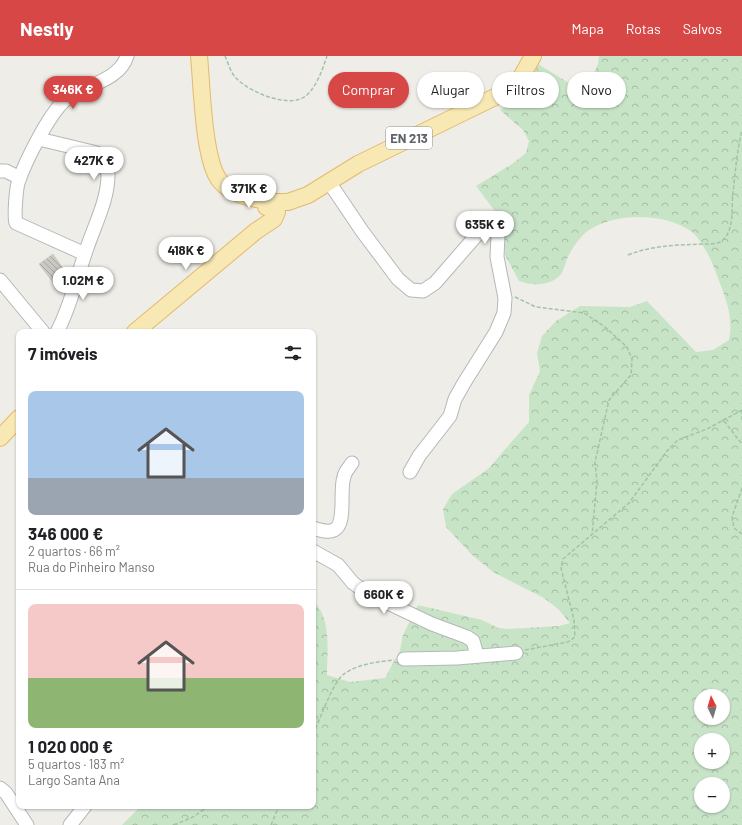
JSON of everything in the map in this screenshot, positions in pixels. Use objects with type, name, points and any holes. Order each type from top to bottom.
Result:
[{"type":"main road","name":"EN 213","points":[[200,56],[207,145],[214,172],[220,182],[230,190],[268,210],[298,200],[358,164],[501,94],[520,78],[533,56]]},
{"type":"main road","points":[[139,329],[256,231],[268,210]]},
{"type":"main road","points":[[0,438],[16,421]]},
{"type":"street","points":[[85,254],[16,223],[18,185],[47,124],[65,101],[116,72],[121,67],[126,56]]},
{"type":"street","points":[[39,139],[97,154],[106,166],[108,174],[101,210],[85,254],[68,309],[58,329]]},
{"type":"street","points":[[0,171],[6,171],[20,178]]},
{"type":"street","points":[[329,182],[362,231],[398,279],[411,290],[424,291],[435,283],[482,229],[490,226],[498,235],[497,257],[504,292],[504,313],[496,332],[455,399],[450,416],[418,456],[410,472]]},
{"type":"street","points":[[0,280],[41,329]]},
{"type":"street","points":[[316,529],[327,531],[334,530],[339,526],[342,519],[341,500],[343,477],[352,463]]},
{"type":"street","points":[[316,553],[338,565],[353,583],[366,593],[432,624],[467,637],[473,641],[477,655]]},
{"type":"street","points":[[404,659],[457,658],[477,655],[516,653]]},
{"type":"street","points":[[0,788],[6,793],[16,808]]},
{"type":"street","points":[[16,809],[27,825]]},
{"type":"street","points":[[70,825],[83,809]]},
{"type":"path","points":[[225,56],[236,78],[256,92],[277,100],[291,101],[306,96],[318,81],[327,56]]},
{"type":"path","points":[[628,255],[642,250],[663,246],[714,244],[722,241],[728,232],[733,212],[732,195],[742,130]]},
{"type":"path","points":[[504,292],[536,307],[584,313],[605,327],[627,347],[632,359],[631,375],[609,400],[595,462],[596,481],[592,535]]},
{"type":"path","points":[[516,653],[568,642],[574,637],[574,620],[561,568],[563,559],[629,503],[667,451],[678,440],[724,421],[742,410]]},
{"type":"path","points":[[742,410],[742,420]]},
{"type":"path","points":[[724,421],[742,444]]},
{"type":"path","points":[[742,488],[732,517],[734,528],[742,534]]},
{"type":"path","points":[[316,728],[336,683],[344,674],[369,664],[404,659]]},
{"type":"path","points":[[174,825],[193,817],[205,809]]},
{"type":"path","points":[[271,825],[278,809]]},
{"type":"green space","points":[[599,56],[742,56],[742,825],[122,825],[138,809],[316,809],[316,604],[326,625],[328,645],[327,675],[350,682],[385,678],[400,650],[403,635],[418,605],[482,620],[498,628],[509,629],[559,626],[570,623],[558,609],[544,598],[493,572],[472,555],[446,527],[443,509],[452,494],[488,469],[529,422],[529,395],[540,371],[537,353],[542,336],[556,321],[580,306],[630,307],[647,301],[696,352],[713,350],[729,340],[730,321],[725,296],[713,265],[699,239],[692,232],[681,225],[653,218],[623,218],[596,226],[585,233],[576,243],[567,258],[564,269],[558,278],[541,284],[532,284],[519,281],[505,255],[502,230],[497,214],[476,186],[512,164],[526,153],[529,141],[523,130],[500,110],[504,108],[559,108],[559,77],[567,82],[567,108],[626,108],[626,72],[594,72],[598,64]]},
{"type":"green space","points":[[538,64],[551,72],[535,72]]},
{"type":"building","points":[[53,254],[68,275],[63,278],[67,283],[58,289],[39,264]]}]
